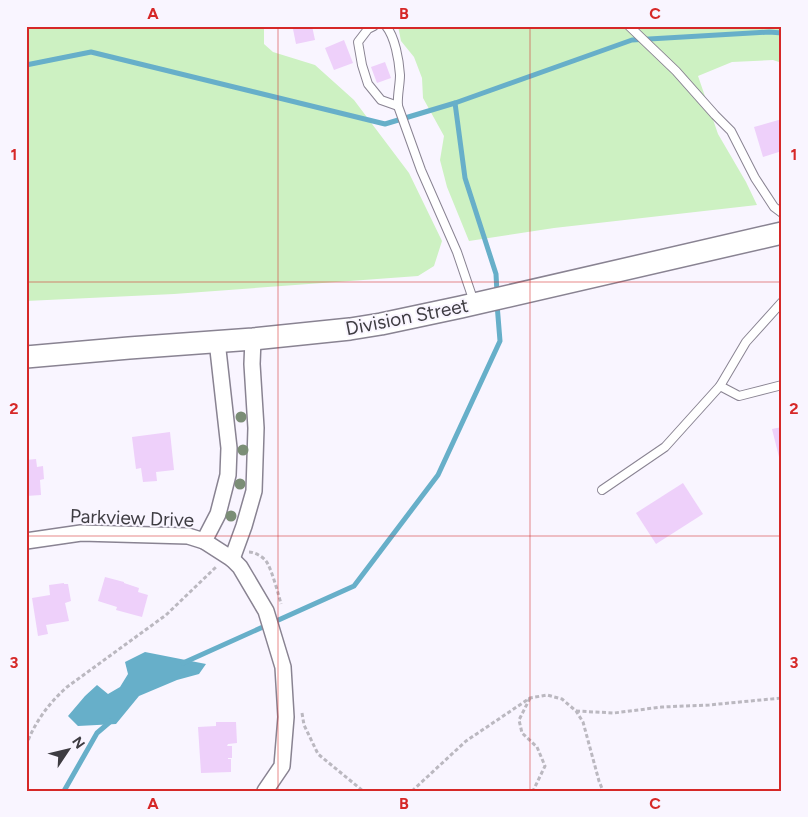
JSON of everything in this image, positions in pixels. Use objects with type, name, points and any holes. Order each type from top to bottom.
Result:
[{"type":"street","name":"Division Street","points":[[26,357],[253,339],[381,324],[782,233]]},
{"type":"street","points":[[253,339],[252,364],[256,428],[254,491],[232,559],[240,568],[266,611],[283,667],[286,717],[282,766],[265,791]]},
{"type":"street","points":[[204,541],[218,514],[228,475],[229,448],[217,341]]},
{"type":"street","name":"Parkview Drive","points":[[26,540],[81,533],[188,536],[204,541],[232,559]]},
{"type":"lane","points":[[374,26],[368,29],[358,42],[362,65],[368,84],[381,100],[398,106]]},
{"type":"lane","points":[[387,26],[395,42],[400,75],[397,96],[398,106],[421,170],[457,252],[475,304]]},
{"type":"lane","points":[[628,26],[676,71],[731,131],[755,178],[774,207],[782,213]]},
{"type":"lane","points":[[602,490],[665,447],[720,386],[746,342],[782,302]]},
{"type":"lane","points":[[720,386],[739,396],[782,385]]},
{"type":"path","points":[[26,746],[46,708],[55,697],[67,686],[166,615],[215,567],[243,552],[253,552],[266,560],[281,607]]},
{"type":"path","points":[[412,791],[466,741],[530,698],[547,695],[562,699],[576,710],[583,722],[598,781],[603,791]]},
{"type":"path","points":[[530,698],[519,720],[522,733],[537,747],[545,766],[533,791]]},
{"type":"path","points":[[576,710],[614,713],[662,707],[709,705],[782,698]]},
{"type":"path","points":[[301,708],[304,725],[318,754],[363,791]]},
{"type":"green space","points":[[26,26],[264,26],[264,44],[273,52],[315,65],[354,100],[409,173],[442,241],[434,266],[418,276],[174,294],[26,301]]},
{"type":"green space","points":[[398,26],[782,26],[782,63],[773,60],[732,62],[698,76],[718,134],[757,205],[554,228],[469,241],[447,187],[440,160],[444,136],[423,98],[422,78],[414,57],[401,41]]},
{"type":"water","points":[[145,652],[206,664],[199,674],[177,680],[139,696],[116,724],[78,726],[68,716],[97,685],[108,694],[120,687],[128,674],[125,662]]},
{"type":"building","points":[[312,26],[315,40],[296,44],[293,29]]},
{"type":"building","points":[[344,40],[353,63],[334,70],[325,48]]},
{"type":"building","points":[[385,62],[391,78],[377,83],[371,67]]},
{"type":"building","points":[[782,119],[782,151],[763,157],[754,127]]},
{"type":"building","points":[[782,427],[782,461],[780,461],[772,429]]},
{"type":"building","points":[[170,432],[174,470],[156,472],[157,481],[143,482],[141,468],[136,469],[132,437]]},
{"type":"building","points":[[36,459],[37,467],[43,466],[44,479],[40,480],[41,495],[26,496],[26,460]]},
{"type":"building","points":[[683,483],[703,514],[656,544],[636,513]]},
{"type":"building","points":[[105,577],[139,588],[138,592],[148,595],[142,617],[116,610],[117,607],[98,601]]},
{"type":"building","points":[[68,584],[71,601],[65,603],[69,621],[46,625],[48,634],[38,636],[32,598],[50,595],[49,585]]},
{"type":"building","points":[[216,722],[236,722],[237,743],[228,744],[227,746],[232,746],[232,758],[228,758],[231,759],[231,772],[201,773],[198,727],[216,726]]},
{"type":"waterway","points":[[26,65],[91,52],[385,124],[455,103],[632,40],[769,32],[782,33]]},
{"type":"waterway","points":[[455,103],[465,178],[496,274],[497,293]]},
{"type":"waterway","points":[[183,663],[354,586],[438,475],[500,341],[497,304]]},
{"type":"waterway","points":[[64,791],[97,733],[111,721]]}]
